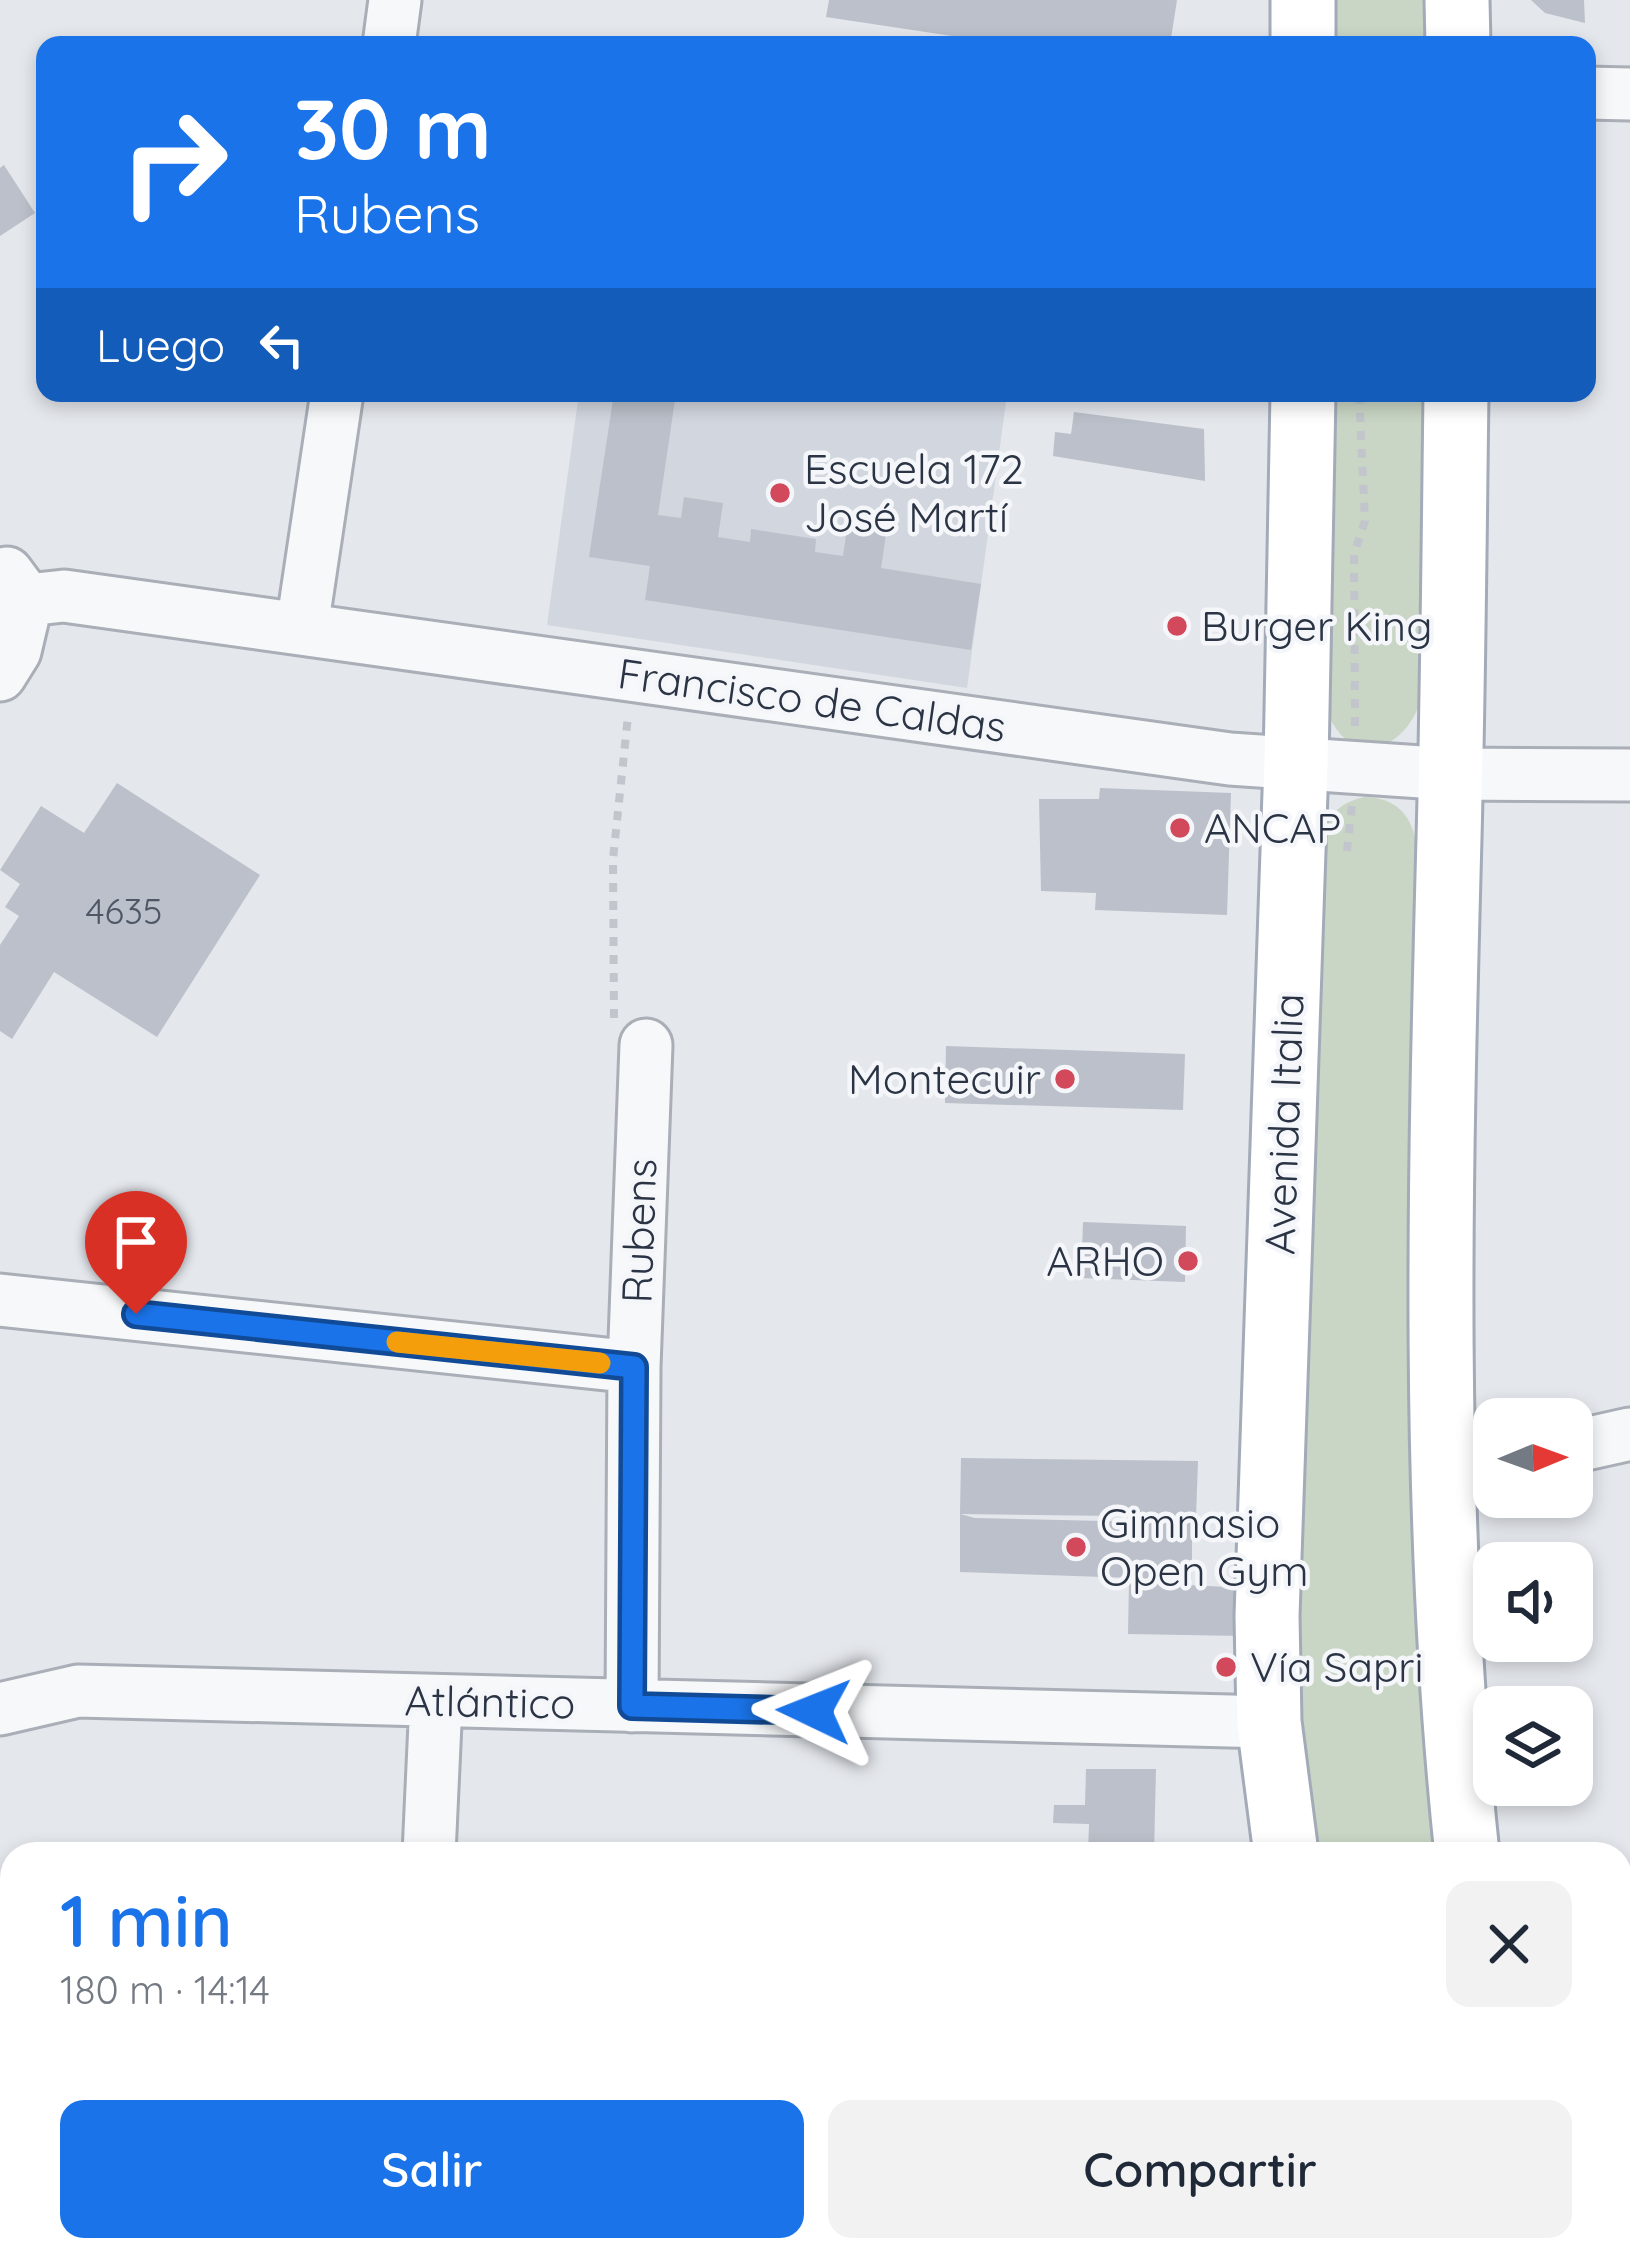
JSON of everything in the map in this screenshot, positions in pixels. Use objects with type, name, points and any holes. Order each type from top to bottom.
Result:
[{"type":"main road","points":[[1303,0],[1303,36]]},
{"type":"main road","points":[[1457,0],[1458,36]]},
{"type":"main road","name":"Avenida Italia","points":[[1284,1842],[1269,1723],[1268,1616],[1303,402]]},
{"type":"main road","points":[[1456,402],[1442,1126],[1442,1463],[1453,1728],[1466,1842]]},
{"type":"street","points":[[390,36],[395,0]]},
{"type":"street","points":[[1596,94],[1630,94]]},
{"type":"street","points":[[302,627],[336,402]]},
{"type":"street","points":[[0,675],[15,651],[9,583]]},
{"type":"street","name":"Francisco de Caldas","points":[[9,583],[64,596],[1207,756],[1451,774],[1630,775]]},
{"type":"street","name":"Rubens","points":[[632,1706],[634,1367],[646,1045]]},
{"type":"street","points":[[0,1300],[634,1367]]},
{"type":"street","points":[[1593,1442],[1630,1434]]},
{"type":"street","name":"Atlántico","points":[[0,1709],[78,1691],[1269,1723]]},
{"type":"street","points":[[430,1842],[436,1701]]},
{"type":"path","points":[[633,673],[613,859],[614,1033],[646,1045]]},
{"type":"shaded area","name":"Escuela 172 José Martí","points":[[578,402],[1006,402],[967,688],[547,625]]},
{"type":"green space","points":[[1327,0],[1429,0],[1429,36],[1327,36]]},
{"type":"green space","points":[[1328,402],[1426,402],[1423,694],[1403,732],[1374,748],[1345,738],[1324,702]]},
{"type":"green space","points":[[1365,797],[1385,800],[1410,822],[1416,841],[1412,1240],[1437,1842],[1312,1842],[1297,1722],[1294,1631],[1319,838],[1336,811]]},
{"type":"building","points":[[829,0],[1177,0],[1171,36],[952,36],[826,17]]},
{"type":"building","points":[[1531,0],[1584,0],[1585,23],[1545,13]]},
{"type":"building","points":[[4,165],[35,213],[0,236],[0,168]]},
{"type":"building","points":[[613,402],[675,402],[658,515],[681,518],[684,497],[723,503],[718,537],[750,542],[751,529],[816,539],[815,552],[843,556],[848,522],[887,528],[881,568],[981,584],[971,650],[645,600],[650,566],[589,557]]},
{"type":"building","points":[[1074,412],[1204,429],[1205,481],[1053,456],[1055,432],[1071,434]]},
{"type":"building","points":[[117,783],[260,875],[157,1037],[54,972],[12,1039],[0,1031],[0,945],[19,916],[5,907],[20,884],[0,870],[41,806],[84,833]]},
{"type":"building","points":[[1100,788],[1231,793],[1227,915],[1095,910],[1096,893],[1041,891],[1039,799],[1099,799]]},
{"type":"building","name":"Montecuir","points":[[946,1046],[1185,1054],[1183,1110],[945,1103]]},
{"type":"building","points":[[1083,1222],[1186,1226],[1185,1282],[1081,1278]]},
{"type":"building","points":[[961,1458],[1198,1461],[1196,1517],[960,1514]]},
{"type":"building","name":"Gimnasio Open Gym","points":[[960,1514],[1192,1523],[1192,1580],[960,1572]]},
{"type":"building","points":[[1129,1582],[1247,1588],[1243,1636],[1128,1634]]},
{"type":"building","points":[[1086,1769],[1156,1769],[1154,1842],[1088,1842],[1089,1824],[1053,1823],[1054,1805],[1085,1805]]},
{"type":"slow traffic","points":[[397,1342],[600,1363]]},
{"type":"place","name":"Escuela 172 José Martí","points":[[780,493]]},
{"type":"place","name":"Burger King","points":[[1177,626]]},
{"type":"place","name":"ANCAP","points":[[1180,828]]},
{"type":"place","name":"Montecuir","points":[[1065,1079]]},
{"type":"place","name":"ARHO","points":[[1188,1261]]},
{"type":"place","name":"Gimnasio Open Gym","points":[[1076,1547]]},
{"type":"place","name":"Vía Sapri","points":[[1226,1667]]},
{"type":"route","points":[[136,1314],[634,1367],[632,1706],[814,1711]]}]
